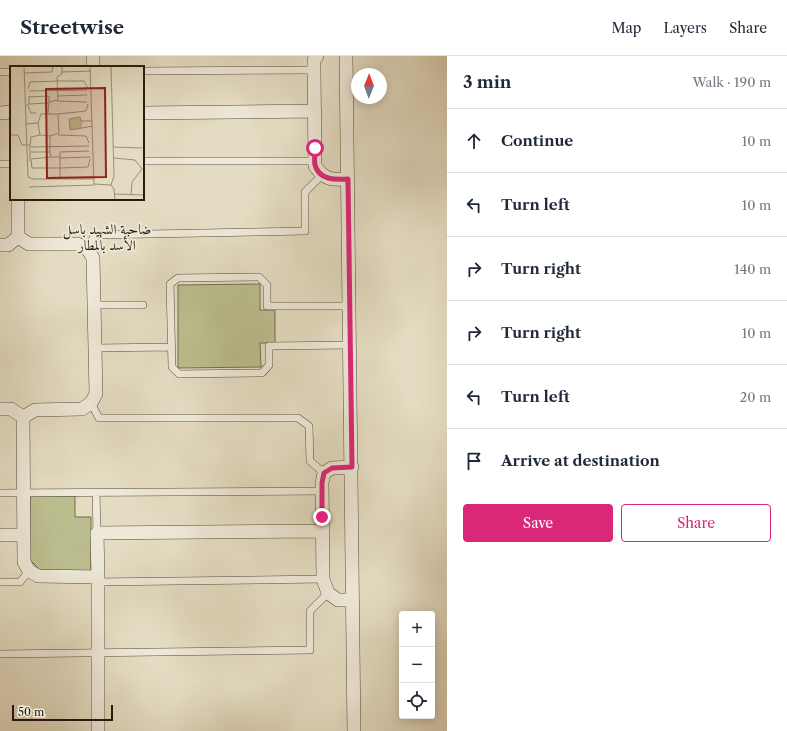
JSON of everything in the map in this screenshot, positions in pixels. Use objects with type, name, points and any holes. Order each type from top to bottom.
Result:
[{"type":"street","points":[[317,56],[314,60],[315,166],[322,175],[331,180],[348,179]]},
{"type":"street","points":[[346,56],[354,731]]},
{"type":"street","points":[[144,113],[315,111]]},
{"type":"street","points":[[18,200],[18,237]]},
{"type":"street","points":[[18,237],[29,244],[77,244],[87,248],[93,258],[96,394],[91,403],[82,409],[35,410],[23,417]]},
{"type":"street","points":[[0,245],[8,244],[18,237]]},
{"type":"street","points":[[0,410],[11,409],[23,417]]},
{"type":"street","points":[[23,417],[24,562],[29,571],[38,576],[98,579]]},
{"type":"street","points":[[352,467],[332,468],[324,473],[322,491],[322,530],[323,579],[328,593],[338,600],[353,600]]},
{"type":"street","points":[[98,731],[97,533],[322,530]]},
{"type":"street","points":[[0,535],[23,535]]},
{"type":"lane","points":[[144,72],[314,70]]},
{"type":"lane","points":[[144,161],[315,160]]},
{"type":"lane","points":[[87,248],[95,235],[305,232],[305,192],[322,175]]},
{"type":"lane","points":[[350,306],[267,306],[267,285],[259,277],[178,278],[170,284],[172,367],[179,374],[262,374],[269,365],[269,346],[350,345]]},
{"type":"lane","points":[[94,306],[142,305]]},
{"type":"lane","points":[[95,348],[172,347]]},
{"type":"lane","points":[[91,403],[99,418],[298,418],[309,426],[310,461],[324,473]]},
{"type":"lane","points":[[0,492],[322,491]]},
{"type":"lane","points":[[96,492],[97,533]]},
{"type":"lane","points":[[0,582],[20,582],[29,571]]},
{"type":"lane","points":[[98,579],[323,579]]},
{"type":"lane","points":[[0,654],[98,654],[310,650],[310,611],[328,593]]},
{"type":"green space","points":[[260,284],[260,310],[275,310],[275,343],[260,343],[261,367],[178,368],[178,285]]},
{"type":"green space","points":[[30,496],[75,496],[75,517],[91,517],[91,571],[40,570],[30,560]]},
{"type":"district","name":"ضاحية الشهيد باسل الأسد بالمطار","points":[[107,238]]},
{"type":"route","points":[[315,148],[315,166],[322,175],[331,180],[348,179],[352,467],[332,468],[324,473],[322,483],[322,517]]}]
